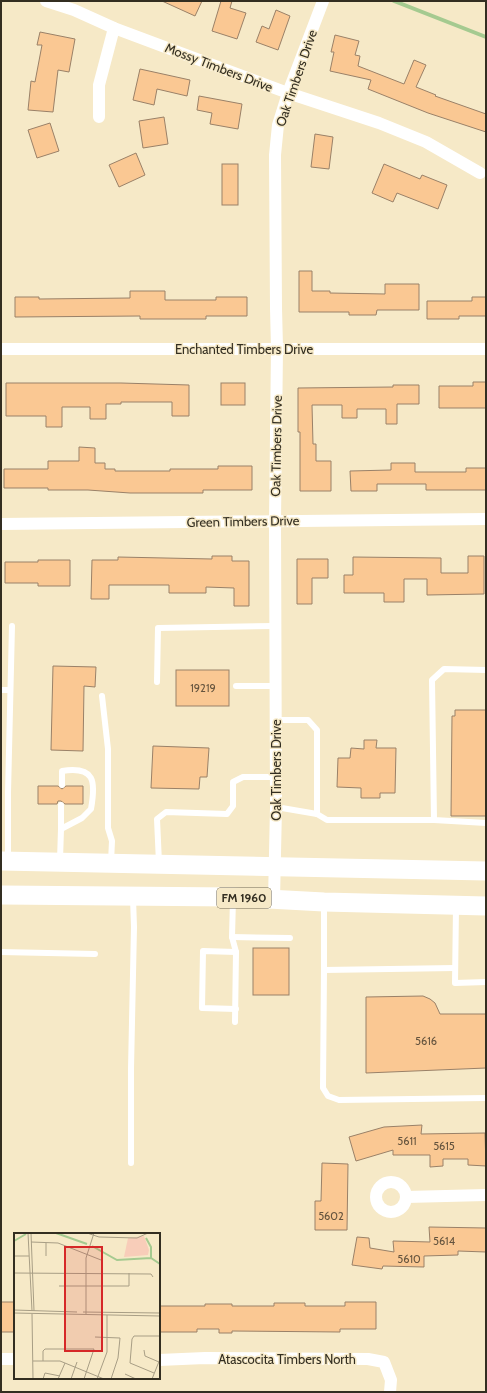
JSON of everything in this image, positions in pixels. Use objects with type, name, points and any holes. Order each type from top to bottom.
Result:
[{"type":"main road","points":[[4,861],[486,871]]},
{"type":"main road","name":"FM 1960","points":[[1,895],[233,897],[324,902],[486,906]]},
{"type":"street","name":"Mossy Timbers Drive","points":[[46,1],[74,10],[114,28],[288,93],[378,123],[426,142],[480,173]]},
{"type":"street","name":"Oak Timbers Drive","points":[[274,900],[276,807],[275,521],[277,348],[275,155],[278,125],[288,93],[323,1]]},
{"type":"street","points":[[98,117],[100,85],[114,28]]},
{"type":"street","name":"Enchanted Timbers Drive","points":[[1,349],[486,349]]},
{"type":"street","name":"Green Timbers Drive","points":[[1,524],[486,519]]},
{"type":"street","points":[[406,1197],[486,1195]]},
{"type":"street","name":"Atascocita Timbers North","points":[[160,1360],[205,1358],[368,1359],[384,1362],[391,1380],[390,1392]]},
{"type":"street","points":[[1,1359],[14,1359]]},
{"type":"lane","points":[[4,861],[4,807],[12,626]]},
{"type":"lane","points":[[157,682],[158,628],[275,626]]},
{"type":"lane","points":[[434,820],[432,680],[444,669],[486,670]]},
{"type":"lane","points":[[236,686],[276,686]]},
{"type":"lane","points":[[1,690],[10,690]]},
{"type":"lane","points":[[102,696],[108,749],[108,828],[112,841],[110,863]]},
{"type":"lane","points":[[276,720],[308,720],[317,730],[316,814]]},
{"type":"lane","points":[[61,829],[82,818],[91,809],[93,785],[92,777],[85,772],[73,769],[62,771],[62,785]]},
{"type":"lane","points":[[159,864],[157,819],[166,812],[227,814],[233,806],[233,782],[243,777],[276,777]]},
{"type":"lane","points":[[60,862],[61,805]]},
{"type":"lane","points":[[276,807],[316,814],[327,820],[434,820],[486,823]]},
{"type":"lane","points":[[131,1163],[134,927],[133,896]]},
{"type":"lane","points":[[233,897],[232,938],[236,952],[235,1022]]},
{"type":"lane","points":[[324,902],[324,1088],[328,1096],[338,1100],[486,1098]]},
{"type":"lane","points":[[456,905],[455,983],[486,982]]},
{"type":"lane","points":[[232,938],[290,938]]},
{"type":"lane","points":[[236,952],[203,951],[202,1008],[236,1009]]},
{"type":"lane","points":[[1,952],[95,954]]},
{"type":"lane","points":[[324,970],[455,968]]},
{"type":"building","points":[[162,1],[202,1],[195,16]]},
{"type":"building","points":[[221,1],[232,1],[230,8],[246,13],[237,39],[212,31]]},
{"type":"building","points":[[276,10],[290,16],[278,50],[256,42],[262,26],[269,29]]},
{"type":"building","points":[[40,32],[75,39],[69,72],[58,70],[53,112],[28,110],[31,81],[35,82],[42,45],[37,45]]},
{"type":"building","points":[[335,35],[359,41],[355,55],[360,56],[358,66],[404,84],[414,60],[426,65],[416,87],[436,95],[435,96],[486,114],[486,132],[428,113],[368,89],[371,80],[330,71],[334,52],[331,52]]},
{"type":"building","points":[[140,69],[190,80],[187,96],[157,89],[154,105],[133,100]]},
{"type":"building","points":[[199,96],[242,104],[238,129],[210,124],[212,113],[197,110]]},
{"type":"building","points":[[164,117],[168,144],[143,148],[139,121]]},
{"type":"building","points":[[50,123],[59,151],[37,158],[28,130]]},
{"type":"building","points":[[315,134],[333,137],[329,169],[311,167]]},
{"type":"building","points":[[136,153],[145,175],[119,187],[109,165]]},
{"type":"building","points":[[222,164],[238,164],[238,205],[222,205]]},
{"type":"building","points":[[384,164],[420,179],[422,175],[447,185],[438,209],[397,193],[393,202],[372,193]]},
{"type":"building","points":[[299,271],[312,271],[312,291],[330,291],[330,293],[385,294],[385,284],[419,284],[419,310],[377,310],[376,315],[349,315],[349,312],[299,312]]},
{"type":"building","points":[[130,291],[165,291],[165,300],[216,300],[216,297],[247,297],[247,316],[206,316],[206,319],[140,319],[140,316],[15,317],[15,297],[39,297],[39,299],[130,298]]},
{"type":"building","points":[[472,297],[486,297],[486,316],[459,316],[459,319],[427,319],[427,301],[472,301]]},
{"type":"building","points":[[473,382],[486,382],[486,408],[439,408],[439,386],[473,386]]},
{"type":"building","points":[[6,383],[121,383],[189,385],[189,416],[172,416],[172,402],[121,402],[121,404],[106,404],[106,419],[90,419],[90,407],[62,407],[62,427],[46,427],[46,416],[6,416]]},
{"type":"building","points":[[221,383],[245,383],[245,405],[221,405]]},
{"type":"building","points":[[393,385],[419,385],[419,404],[397,404],[397,424],[386,424],[386,409],[357,409],[357,418],[342,418],[342,405],[312,405],[313,444],[316,444],[316,461],[331,461],[331,491],[300,491],[298,388],[393,387]]},
{"type":"building","points":[[79,447],[95,448],[95,463],[105,463],[105,469],[115,469],[115,471],[170,471],[170,469],[218,469],[218,466],[252,466],[252,490],[203,490],[203,493],[130,493],[88,490],[48,490],[48,488],[4,488],[4,469],[48,469],[48,461],[79,461]]},
{"type":"building","points":[[391,463],[415,463],[415,472],[466,472],[466,468],[486,468],[486,490],[426,490],[426,484],[377,484],[377,491],[351,491],[350,471],[391,470]]},
{"type":"building","points":[[212,556],[232,556],[232,561],[249,561],[249,606],[234,606],[234,588],[206,587],[206,593],[169,593],[169,585],[109,585],[109,599],[91,599],[92,560],[118,560],[118,557],[212,559]]},
{"type":"building","points":[[468,556],[484,556],[484,594],[427,595],[427,579],[404,579],[404,602],[384,602],[384,593],[344,593],[344,575],[353,575],[353,557],[441,558],[441,573],[468,573]]},
{"type":"building","points":[[297,559],[328,559],[328,578],[312,578],[312,604],[297,604]]},
{"type":"building","points":[[38,560],[70,560],[70,586],[38,586],[38,583],[5,583],[5,562],[38,562]]},
{"type":"building","points":[[53,666],[96,667],[95,687],[84,686],[83,751],[51,750]]},
{"type":"building","points":[[176,670],[229,670],[229,706],[176,706]]},
{"type":"building","points":[[455,710],[486,710],[486,816],[451,816],[452,716],[455,716]]},
{"type":"building","points":[[364,740],[377,740],[376,748],[396,748],[395,793],[380,793],[380,798],[361,798],[361,788],[337,787],[338,758],[350,758],[351,748],[364,749]]},
{"type":"building","points":[[153,746],[209,748],[207,777],[200,777],[199,789],[151,788]]},
{"type":"building","points":[[38,786],[58,786],[62,789],[66,786],[83,786],[83,804],[65,804],[58,801],[57,804],[38,804]]},
{"type":"building","points":[[253,948],[289,948],[289,995],[253,995]]},
{"type":"building","points":[[423,996],[435,1003],[440,1014],[486,1014],[486,1068],[366,1073],[366,997]]},
{"type":"building","points":[[422,1125],[421,1134],[485,1133],[486,1166],[468,1165],[468,1159],[443,1159],[443,1166],[430,1167],[430,1155],[393,1155],[393,1150],[356,1161],[349,1137],[384,1127]]},
{"type":"building","points":[[322,1163],[348,1164],[347,1230],[315,1230],[315,1201],[321,1201]]},
{"type":"building","points":[[429,1227],[486,1228],[486,1252],[458,1251],[458,1255],[424,1256],[424,1267],[383,1266],[382,1269],[352,1265],[357,1237],[369,1238],[370,1248],[394,1252],[393,1241],[430,1242]]},
{"type":"building","points":[[1,1302],[14,1302],[14,1332],[1,1332]]},
{"type":"building","points":[[345,1302],[376,1302],[376,1329],[340,1329],[340,1332],[232,1331],[232,1333],[219,1333],[219,1329],[197,1329],[197,1332],[160,1332],[160,1306],[205,1306],[205,1304],[232,1304],[232,1306],[274,1306],[274,1303],[305,1303],[305,1306],[345,1306]]},
{"type":"waterway","points":[[394,1],[486,37]]}]
